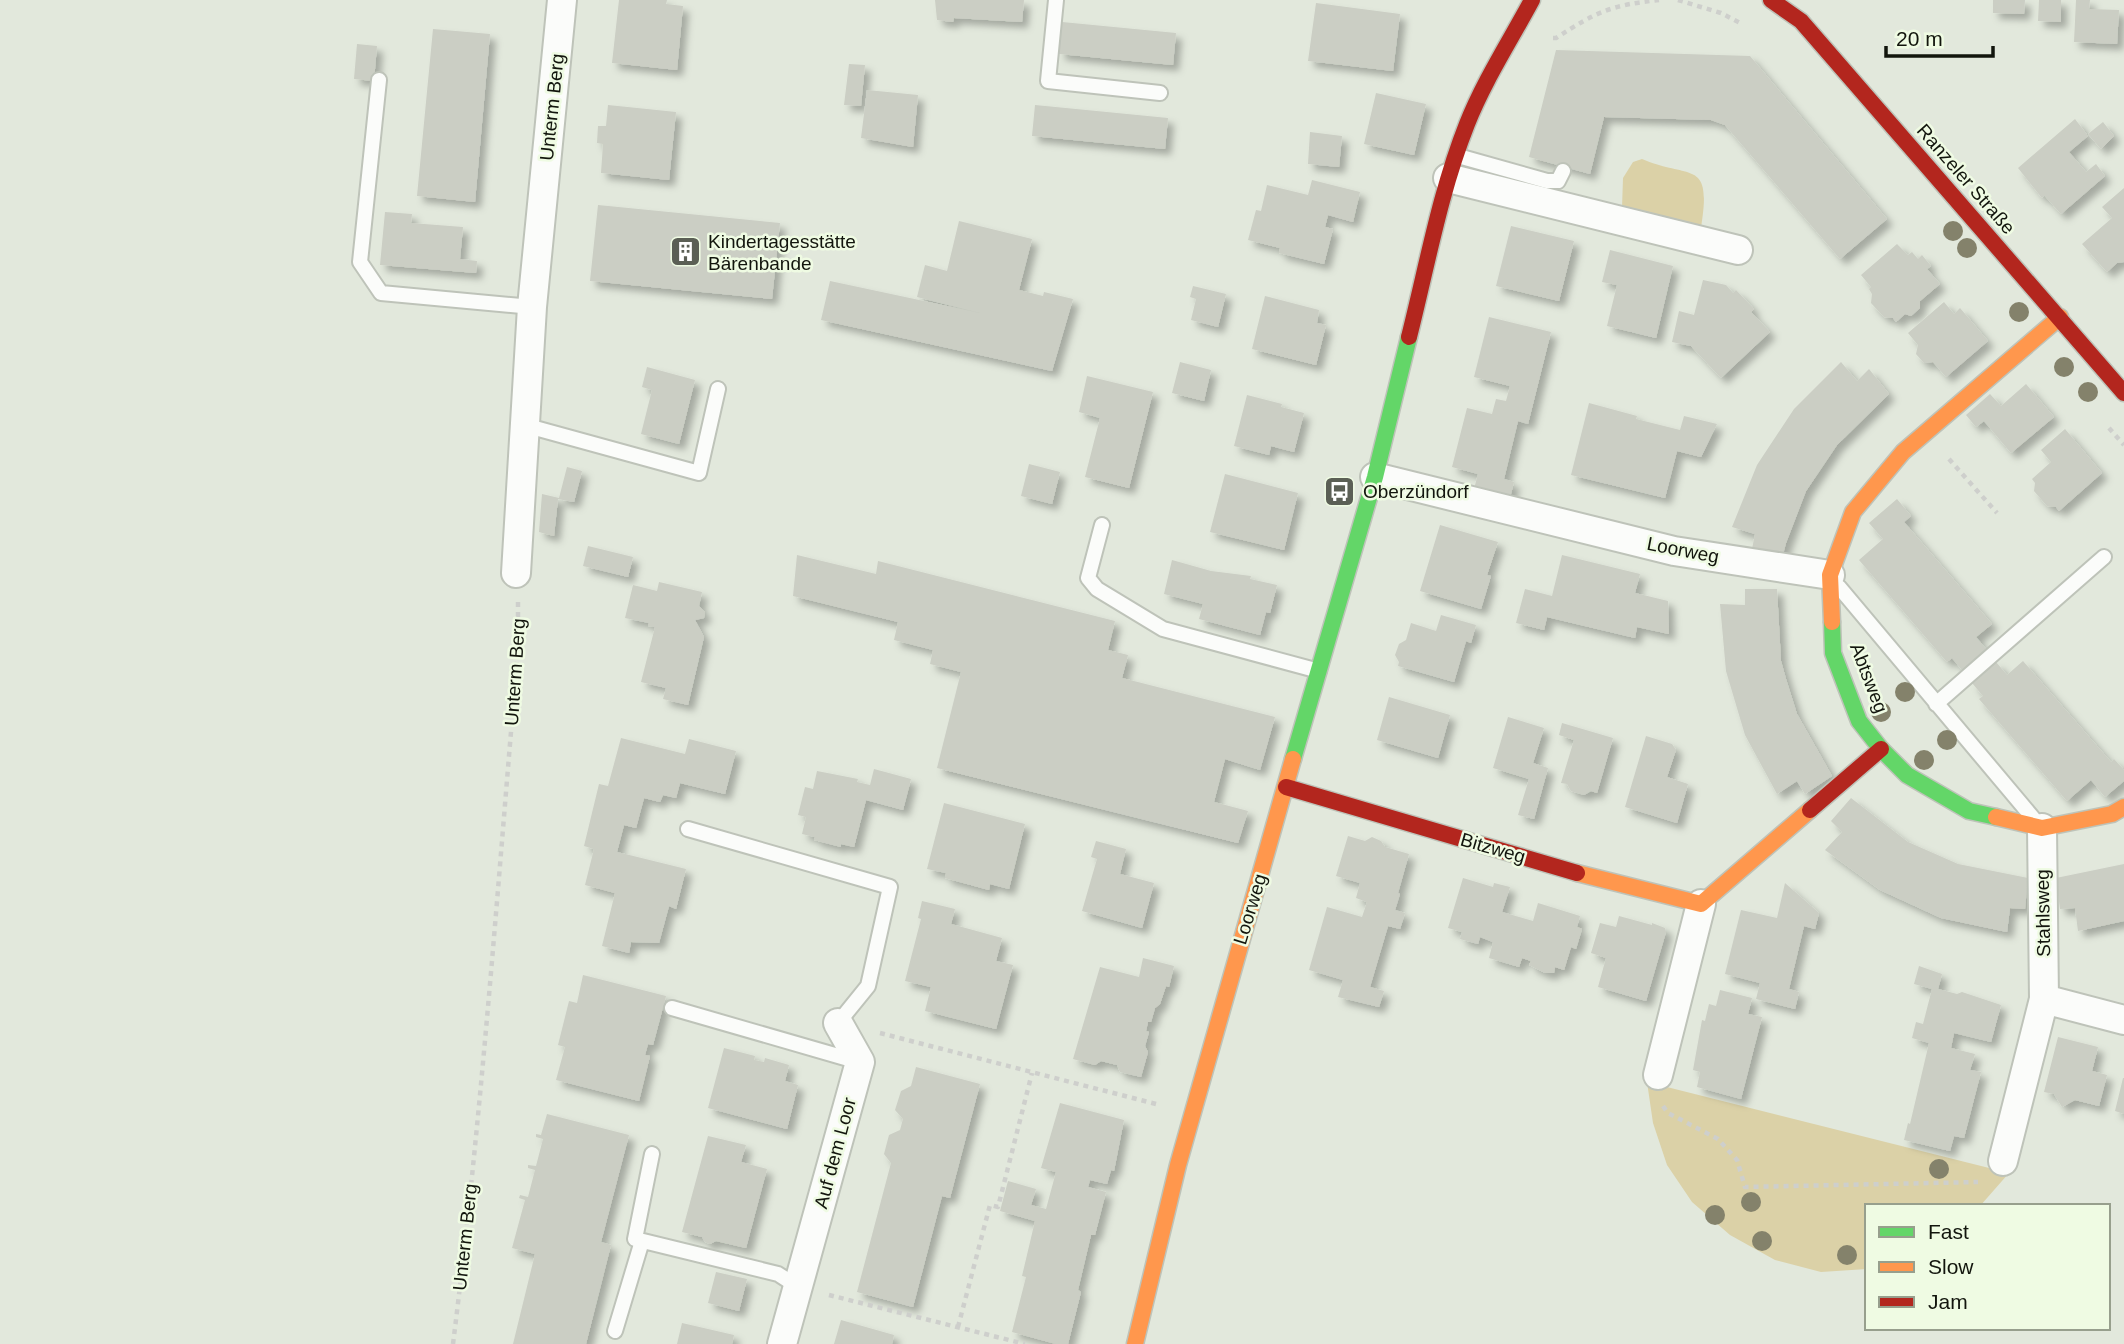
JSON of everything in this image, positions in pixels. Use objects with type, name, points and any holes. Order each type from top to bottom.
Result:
[{"type":"street","name":"Unterm Berg","points":[[516,573],[532,307],[562,0]]},
{"type":"street","name":"Loorweg","points":[[1135,1344],[1192,1114],[1375,477],[1452,167],[1473,111],[1532,0]]},
{"type":"street","name":"Ranzeler Straße","points":[[1771,0],[1801,21],[2124,393]]},
{"type":"street","points":[[1452,167],[1738,250]]},
{"type":"street","name":"Abtsweg","points":[[2060,317],[1903,452],[1853,512],[1830,575],[1833,653],[1860,721],[1881,749],[1907,775],[1969,811],[2042,828],[2112,814],[2124,807]]},
{"type":"street","name":"Loorweg","points":[[1375,477],[1674,551],[1830,575]]},
{"type":"street","points":[[1658,1075],[1701,904],[1881,749]]},
{"type":"street","name":"Bitzweg","points":[[1286,787],[1597,878],[1701,904]]},
{"type":"street","name":"Stahlsweg","points":[[2003,1161],[2044,999],[2042,828]]},
{"type":"street","points":[[2044,999],[2124,1020]]},
{"type":"street","points":[[838,1023],[860,1062]]},
{"type":"street","name":"Auf dem Loor","points":[[782,1344],[860,1062]]},
{"type":"lane","points":[[1056,0],[1048,81],[1160,93]]},
{"type":"lane","points":[[379,80],[360,262],[381,293],[532,307]]},
{"type":"lane","points":[[1452,167],[1547,181],[1558,181],[1563,171]]},
{"type":"lane","points":[[524,425],[699,473],[719,388]]},
{"type":"lane","points":[[1102,525],[1088,578],[1097,589],[1163,629],[1320,671]]},
{"type":"lane","points":[[1936,704],[2104,557]]},
{"type":"lane","points":[[1830,575],[2042,828]]},
{"type":"lane","points":[[688,828],[890,887],[868,986],[838,1023]]},
{"type":"lane","points":[[672,1008],[860,1062]]},
{"type":"lane","points":[[652,1154],[635,1239],[778,1274],[798,1287]]},
{"type":"lane","points":[[615,1331],[642,1241]]},
{"type":"path","points":[[1518,22],[1544,37],[1556,38],[1590,16],[1622,4],[1658,0]]},
{"type":"path","points":[[1926,432],[1997,513]]},
{"type":"path","name":"Unterm Berg","points":[[453,1344],[484,1058],[519,649],[516,573]]},
{"type":"path","points":[[838,1023],[1192,1114]]},
{"type":"path","points":[[958,1327],[990,1205],[998,1207],[1032,1073]]},
{"type":"path","points":[[1658,1075],[1657,1095],[1668,1114],[1718,1139],[1737,1160],[1745,1187],[1989,1182],[2003,1161]]},
{"type":"path","points":[[798,1287],[1025,1344]]},
{"type":"shaded area","points":[[1642,159],[1694,175],[1700,181],[1704,206],[1701,228],[1622,208],[1623,178],[1633,162]]},
{"type":"shaded area","points":[[1647,1082],[2009,1173],[1982,1204],[1865,1204],[1865,1269],[1821,1272],[1775,1260],[1730,1235],[1692,1202],[1667,1165],[1653,1123]]},
{"type":"building","points":[[619,0],[667,0],[666,4],[683,6],[677,70],[612,63]]},
{"type":"building","points":[[935,0],[1024,0],[1022,22],[954,18],[953,22],[937,20]]},
{"type":"building","points":[[1993,0],[2025,0],[2024,14],[1993,13]]},
{"type":"building","points":[[2039,0],[2061,0],[2061,22],[2038,21]]},
{"type":"building","points":[[2076,0],[2090,0],[2089,9],[2119,10],[2117,44],[2074,42]]},
{"type":"building","points":[[1316,3],[1400,14],[1393,71],[1308,61]]},
{"type":"building","points":[[1062,22],[1176,33],[1173,65],[1059,54]]},
{"type":"building","points":[[433,29],[490,34],[475,202],[417,196]]},
{"type":"building","points":[[357,44],[377,46],[374,81],[354,79]]},
{"type":"building","points":[[1556,50],[1750,56],[1887,219],[1840,259],[1725,125],[1711,120],[1604,117],[1590,174],[1529,157]]},
{"type":"building","points":[[849,64],[865,65],[861,106],[844,105]]},
{"type":"building","points":[[867,90],[918,95],[913,147],[861,138]]},
{"type":"building","points":[[1376,93],[1426,104],[1414,155],[1364,144]]},
{"type":"building","points":[[608,105],[676,112],[669,180],[601,173],[603,144],[597,143],[598,126],[606,126]]},
{"type":"building","points":[[1035,105],[1168,118],[1165,149],[1032,136]]},
{"type":"building","points":[[2075,119],[2088,136],[2069,152],[2086,172],[2096,164],[2105,176],[2061,214],[2044,195],[2042,198],[2018,168]]},
{"type":"building","points":[[2103,122],[2114,136],[2101,149],[2088,134]]},
{"type":"building","points":[[1310,132],[1342,136],[1339,167],[1308,164]]},
{"type":"building","points":[[1312,180],[1360,192],[1353,222],[1328,215],[1325,227],[1333,229],[1324,264],[1279,253],[1280,248],[1248,240],[1256,210],[1261,211],[1267,185],[1308,195]]},
{"type":"building","points":[[2124,188],[2124,262],[2117,263],[2107,272],[2082,244],[2112,218],[2102,207]]},
{"type":"building","name":"Kindertagesstätte Bärenbande","points":[[598,205],[780,223],[772,299],[590,281]]},
{"type":"building","points":[[385,212],[412,214],[411,223],[463,227],[460,259],[477,261],[476,273],[380,265]]},
{"type":"building","points":[[959,221],[1032,239],[1019,290],[1043,296],[1044,292],[1073,299],[1052,371],[821,320],[830,281],[980,313],[917,297],[925,265],[947,271]]},
{"type":"building","points":[[1511,226],[1574,241],[1559,301],[1496,286]]},
{"type":"building","points":[[1897,244],[1908,255],[1912,252],[1918,259],[1922,255],[1931,266],[1927,269],[1940,284],[1920,301],[1920,308],[1911,316],[1905,314],[1896,322],[1893,318],[1884,317],[1871,303],[1871,287],[1861,275]]},
{"type":"building","points":[[1610,250],[1673,266],[1656,338],[1607,326],[1617,285],[1602,282]]},
{"type":"building","points":[[1703,280],[1726,285],[1733,293],[1736,290],[1754,309],[1751,312],[1770,332],[1721,378],[1691,346],[1672,342],[1679,311],[1694,315]]},
{"type":"building","points":[[1193,286],[1226,294],[1218,327],[1191,320],[1196,299],[1190,297]]},
{"type":"building","points":[[1265,296],[1319,310],[1317,323],[1326,325],[1316,365],[1252,349]]},
{"type":"building","points":[[1944,302],[1954,314],[1960,308],[1988,341],[1946,377],[1933,362],[1924,363],[1916,354],[1918,345],[1908,333]]},
{"type":"building","points":[[1489,317],[1551,332],[1528,424],[1518,421],[1504,479],[1514,482],[1510,498],[1474,489],[1478,474],[1452,467],[1467,408],[1492,414],[1496,399],[1506,401],[1510,386],[1474,377]]},
{"type":"building","points":[[1180,362],[1211,370],[1204,401],[1172,393]]},
{"type":"building","points":[[1841,362],[1857,381],[1869,369],[1889,394],[1837,445],[1806,491],[1782,558],[1752,549],[1755,534],[1732,527],[1757,465],[1794,409]]},
{"type":"building","points":[[647,367],[695,380],[679,444],[641,434],[652,390],[642,387]]},
{"type":"building","points":[[1087,376],[1153,392],[1129,488],[1085,477],[1100,418],[1079,412]]},
{"type":"building","points":[[2026,384],[2054,417],[2011,453],[1984,421],[1976,427],[1966,415],[1990,394],[2001,406]]},
{"type":"building","points":[[1247,395],[1304,413],[1294,452],[1271,446],[1269,455],[1234,446]]},
{"type":"building","points":[[1589,403],[1680,430],[1684,416],[1717,424],[1701,457],[1677,451],[1665,498],[1571,475]]},
{"type":"building","points":[[2065,429],[2102,473],[2059,511],[2056,507],[2047,506],[2034,491],[2035,483],[2032,479],[2051,462],[2041,450]]},
{"type":"building","points":[[1029,464],[1060,472],[1052,504],[1021,496]]},
{"type":"building","points":[[567,467],[582,471],[574,502],[558,499],[554,536],[539,532],[542,494],[559,498]]},
{"type":"building","points":[[1225,474],[1298,493],[1284,550],[1210,532]]},
{"type":"building","points":[[1897,499],[1911,516],[1904,522],[1992,624],[1976,637],[1986,649],[1962,670],[1952,658],[1947,662],[1859,560],[1883,539],[1869,523]]},
{"type":"building","points":[[1440,525],[1498,542],[1487,575],[1491,576],[1481,609],[1420,591]]},
{"type":"building","points":[[588,546],[633,557],[628,577],[583,566]]},
{"type":"building","points":[[797,555],[876,574],[878,561],[1115,621],[1108,650],[1128,655],[1122,678],[1275,717],[1260,770],[1225,759],[1214,802],[1248,811],[1238,843],[937,768],[961,672],[930,664],[933,650],[894,640],[898,622],[793,596]]},
{"type":"building","points":[[1562,555],[1640,574],[1635,593],[1668,601],[1669,634],[1637,627],[1635,638],[1547,617],[1544,630],[1516,623],[1525,589],[1552,596]]},
{"type":"building","points":[[1172,560],[1211,571],[1251,576],[1250,579],[1277,585],[1270,613],[1266,612],[1260,635],[1199,619],[1203,604],[1164,594]]},
{"type":"building","points":[[659,582],[702,592],[699,606],[705,612],[704,618],[695,620],[704,637],[688,705],[663,699],[666,688],[641,682],[655,627],[648,626],[649,623],[625,618],[633,585],[657,591]]},
{"type":"building","points":[[1745,589],[1777,589],[1781,661],[1786,679],[1797,714],[1832,776],[1805,794],[1797,781],[1777,794],[1745,735],[1726,671],[1720,604],[1745,605]]},
{"type":"building","points":[[1441,615],[1476,625],[1471,643],[1466,641],[1454,682],[1398,666],[1395,655],[1399,644],[1406,640],[1411,623],[1436,631]]},
{"type":"building","points":[[2023,661],[2111,762],[2114,759],[2124,770],[2124,781],[2105,797],[2091,780],[2067,801],[1979,699],[1983,696],[1972,683],[1996,662],[2007,675]]},
{"type":"building","points":[[1389,697],[1450,715],[1438,758],[1377,740]]},
{"type":"building","points":[[1508,717],[1544,728],[1533,763],[1548,768],[1534,819],[1518,815],[1529,779],[1493,768]]},
{"type":"building","points":[[1562,723],[1613,738],[1597,793],[1591,791],[1584,795],[1571,791],[1567,784],[1561,783],[1574,740],[1559,735]]},
{"type":"building","points":[[1646,736],[1672,744],[1676,750],[1667,777],[1688,784],[1677,823],[1625,807]]},
{"type":"building","points":[[621,738],[685,754],[689,739],[736,751],[725,794],[680,783],[676,798],[663,795],[660,802],[644,798],[636,828],[624,825],[617,852],[686,869],[676,909],[669,906],[659,943],[631,942],[629,953],[602,946],[615,893],[585,885],[594,849],[584,846],[599,784],[608,786]]},
{"type":"building","points":[[874,769],[911,779],[903,810],[866,800],[854,847],[841,844],[841,847],[802,834],[806,817],[798,815],[805,787],[813,789],[817,771],[858,779],[857,782],[870,785]]},
{"type":"building","points":[[1851,798],[1908,842],[1958,864],[2028,878],[2025,909],[2010,908],[2007,932],[1941,918],[1880,890],[1825,850],[1842,832],[1831,821]]},
{"type":"building","points":[[944,803],[1025,824],[1009,889],[990,884],[989,890],[945,878],[946,873],[927,869]]},
{"type":"building","points":[[1348,836],[1365,841],[1372,837],[1381,841],[1385,847],[1409,854],[1395,910],[1405,913],[1400,929],[1388,926],[1370,987],[1384,991],[1379,1007],[1338,997],[1343,980],[1309,970],[1327,907],[1362,917],[1367,902],[1356,898],[1360,883],[1336,876]]},
{"type":"building","points":[[1096,841],[1126,849],[1120,874],[1154,883],[1142,928],[1082,911],[1097,859],[1091,857]]},
{"type":"building","points":[[2124,864],[2124,921],[2078,931],[2075,908],[2060,909],[2056,878]]},
{"type":"building","points":[[1463,878],[1493,887],[1494,883],[1510,887],[1502,912],[1533,921],[1538,903],[1580,916],[1577,927],[1582,929],[1576,949],[1571,947],[1564,970],[1555,967],[1554,973],[1545,973],[1529,965],[1531,961],[1522,958],[1519,967],[1489,958],[1493,942],[1480,937],[1478,944],[1460,939],[1462,932],[1448,928]]},
{"type":"building","points":[[1785,883],[1819,913],[1815,929],[1804,926],[1789,989],[1799,992],[1795,1009],[1756,999],[1760,983],[1725,974],[1741,910],[1777,918]]},
{"type":"building","points":[[922,901],[955,909],[951,924],[1002,938],[996,961],[1013,965],[996,1029],[925,1011],[931,987],[905,981],[921,919],[918,918]]},
{"type":"building","points":[[1619,916],[1665,928],[1646,1001],[1598,987],[1606,958],[1591,953],[1600,923],[1616,927]]},
{"type":"building","points":[[1143,958],[1174,966],[1169,987],[1166,986],[1151,1022],[1148,1022],[1146,1031],[1149,1032],[1145,1046],[1148,1052],[1141,1077],[1120,1072],[1117,1065],[1101,1061],[1095,1065],[1073,1059],[1100,967],[1139,977]]},
{"type":"building","points":[[1919,966],[1942,974],[1938,989],[1957,994],[1962,992],[2001,1005],[1991,1042],[1954,1033],[1951,1048],[1975,1054],[1970,1070],[1981,1072],[1964,1138],[1954,1136],[1950,1151],[1904,1140],[1929,1043],[1912,1038],[1916,1022],[1923,1024],[1932,989],[1914,984]]},
{"type":"building","points":[[583,975],[666,996],[653,1045],[648,1044],[645,1055],[650,1056],[639,1101],[556,1080],[565,1047],[558,1045],[569,1001],[577,1003]]},
{"type":"building","points":[[1720,990],[1752,998],[1748,1014],[1762,1017],[1741,1099],[1697,1087],[1700,1072],[1693,1070],[1702,1020],[1705,1021],[1709,1004],[1716,1006]]},
{"type":"building","points":[[2058,1037],[2098,1047],[2092,1071],[2107,1075],[2099,1106],[2075,1100],[2062,1107],[2054,1094],[2044,1092]]},
{"type":"building","points":[[724,1048],[755,1056],[754,1060],[764,1062],[765,1058],[789,1065],[785,1081],[798,1085],[787,1129],[708,1108]]},
{"type":"building","points":[[916,1067],[980,1084],[950,1198],[942,1196],[913,1307],[857,1292],[891,1163],[884,1154],[889,1135],[900,1130],[903,1119],[895,1110],[901,1091],[911,1086]]},
{"type":"building","points":[[2124,1078],[2124,1114],[2115,1111]]},
{"type":"building","points":[[1060,1103],[1124,1120],[1114,1171],[1111,1170],[1107,1184],[1090,1180],[1088,1187],[1106,1192],[1095,1235],[1091,1235],[1068,1344],[1056,1344],[1012,1332],[1026,1277],[1022,1276],[1035,1221],[1000,1211],[1008,1181],[1036,1189],[1031,1205],[1046,1209],[1056,1172],[1041,1168]]},
{"type":"building","points":[[547,1114],[629,1135],[601,1242],[611,1245],[586,1344],[513,1344],[535,1254],[512,1248],[525,1200],[519,1198],[520,1195],[528,1197],[535,1170],[528,1168],[528,1165],[536,1166],[543,1139],[536,1137],[536,1134],[541,1135]]},
{"type":"building","points":[[708,1136],[746,1145],[741,1162],[767,1169],[746,1248],[716,1241],[710,1244],[702,1237],[682,1232]]},
{"type":"building","points":[[716,1272],[747,1279],[739,1311],[708,1303]]},
{"type":"building","points":[[841,1320],[894,1335],[892,1344],[834,1344]]},
{"type":"building","points":[[682,1323],[734,1335],[732,1344],[677,1344]]},
{"type":"traffic: fast","points":[[1293,759],[1375,477],[1409,337]]},
{"type":"traffic: fast","points":[[1832,622],[1833,653],[1859,721],[1881,749],[1907,775],[1969,811],[1996,817]]},
{"type":"traffic: slow","points":[[1832,622],[1830,575],[1853,512],[1903,452],[2060,317]]},
{"type":"traffic: slow","points":[[1135,1344],[1178,1165],[1293,759]]},
{"type":"traffic: slow","points":[[1996,817],[2042,828],[2112,814],[2124,807]]},
{"type":"traffic: slow","points":[[1577,873],[1701,904],[1810,810]]},
{"type":"traffic: jam","points":[[1409,337],[1457,150],[1481,92],[1532,0]]},
{"type":"traffic: jam","points":[[1771,0],[1801,21],[2124,393]]},
{"type":"traffic: jam","points":[[1810,810],[1881,749]]},
{"type":"traffic: jam","points":[[1286,787],[1577,873]]},
{"type":"place","name":"Kindertagesstätte Bärenbande","points":[[685,252]]},
{"type":"place","name":"Oberzündorf","points":[[1340,491]]}]
